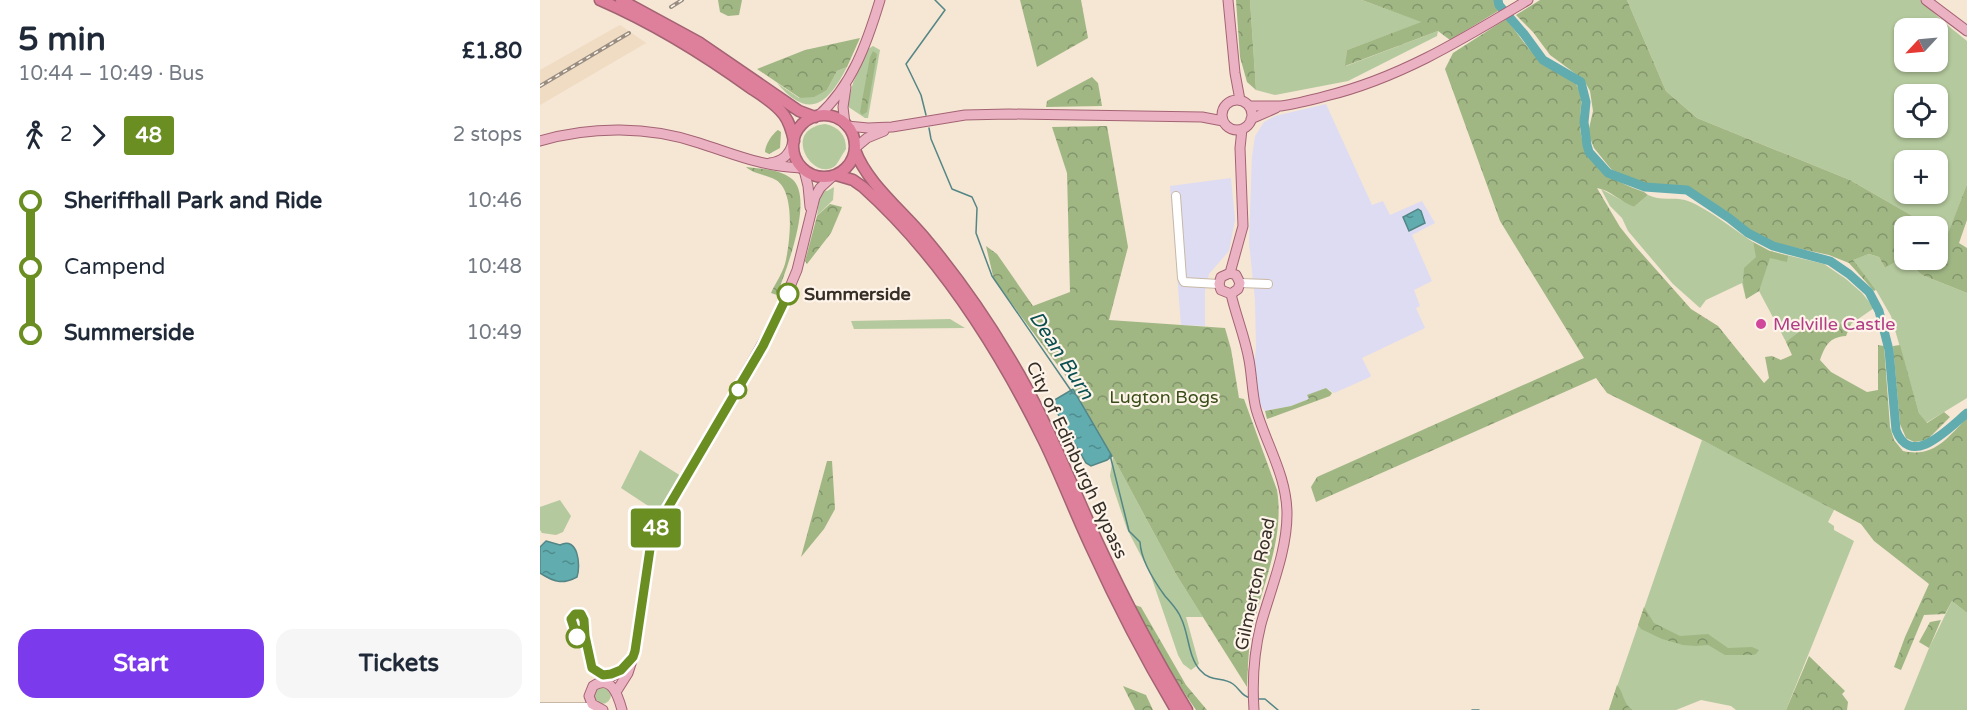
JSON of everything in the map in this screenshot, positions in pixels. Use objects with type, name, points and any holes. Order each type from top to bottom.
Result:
[{"type":"highway","points":[[600,0],[697,52],[761,95],[784,115],[791,129],[795,157],[803,169],[820,177],[834,176],[849,165],[855,149],[853,135],[846,125],[834,117],[816,116],[799,111],[700,43],[621,0]]},
{"type":"highway","points":[[793,142],[803,123],[816,116]]},
{"type":"highway","name":"City of Edinburgh Bypass","points":[[855,149],[868,175],[910,221],[960,284],[1010,359],[1056,446],[1116,581],[1187,710]]},
{"type":"highway","name":"City of Edinburgh Bypass","points":[[834,176],[853,180],[863,187],[916,242],[951,285],[985,334],[1034,420],[1111,590],[1176,710]]},
{"type":"main road","points":[[816,116],[832,104],[846,85],[867,39],[880,0]]},
{"type":"main road","points":[[1228,0],[1235,73],[1232,103],[1222,112],[1223,121],[1227,126],[1238,129],[1248,125],[1252,116],[1249,106]]},
{"type":"main road","points":[[1251,119],[1281,106],[1344,92],[1393,74],[1443,51],[1528,0]]},
{"type":"main road","points":[[1926,0],[1967,31]]},
{"type":"main road","points":[[846,85],[843,107],[846,125],[868,128],[892,127],[965,115],[1009,114],[1202,117],[1223,121]]},
{"type":"main road","points":[[1202,117],[1232,103],[1249,106],[1281,106]]},
{"type":"main road","points":[[855,149],[868,138],[892,127]]},
{"type":"main road","points":[[1230,273],[1243,226],[1238,129]]},
{"type":"main road","points":[[540,141],[585,132],[628,130],[684,138],[764,164],[803,169],[808,186],[811,212]]},
{"type":"main road","points":[[764,164],[783,159],[793,142]]},
{"type":"main road","points":[[633,657],[621,670],[604,682],[593,686],[589,692],[590,700],[600,709],[611,706],[616,699],[616,693],[628,673],[633,657],[653,536],[777,318],[797,270],[815,197],[820,188],[834,176]]},
{"type":"main road","points":[[1230,273],[1236,275],[1240,283],[1238,289],[1231,294],[1224,292],[1219,284],[1221,277],[1230,273]]},
{"type":"main road","name":"Gilmerton Road","points":[[1231,294],[1249,359],[1256,409],[1278,468],[1287,501],[1282,552],[1260,627],[1256,650],[1254,702]]},
{"type":"main road","points":[[621,708],[620,693],[623,680]]},
{"type":"main road","points":[[604,682],[613,687],[621,708]]},
{"type":"street","points":[[1176,196],[1182,278],[1184,282],[1219,284]]},
{"type":"street","points":[[1240,283],[1268,284]]},
{"type":"street","points":[[572,707],[589,692]]},
{"type":"street","points":[[540,707],[600,709]]},
{"type":"shaded area","points":[[620,25],[646,43],[540,105],[540,70]]},
{"type":"shaded area","points":[[1326,104],[1372,205],[1383,201],[1390,215],[1422,201],[1435,223],[1412,235],[1432,281],[1414,290],[1420,306],[1416,308],[1425,328],[1362,358],[1371,376],[1368,378],[1334,393],[1326,388],[1308,396],[1309,399],[1291,406],[1265,411],[1260,405],[1254,366],[1255,300],[1249,243],[1252,157],[1255,136],[1264,122],[1275,116]]},
{"type":"shaded area","points":[[1231,178],[1235,220],[1229,251],[1209,274],[1205,291],[1205,326],[1181,325],[1170,186]]},
{"type":"green space","points":[[718,0],[742,0],[739,15],[728,16],[720,12]]},
{"type":"green space","points":[[1020,0],[1081,0],[1088,38],[1037,67]]},
{"type":"green space","points":[[1236,0],[1250,0],[1256,90],[1247,82],[1240,57]]},
{"type":"green space","points":[[1250,0],[1362,0],[1422,22],[1347,50],[1346,66],[1438,31],[1437,36],[1348,81],[1275,95],[1256,90]]},
{"type":"green space","points":[[1362,0],[1494,0],[1498,11],[1450,40],[1438,31],[1345,66],[1347,50],[1421,22]]},
{"type":"green space","points":[[1540,0],[1627,0],[1666,91],[1697,118],[1850,180],[1913,216],[1894,216],[1894,263],[1885,268],[1879,257],[1869,254],[1853,260],[1876,290],[1874,291],[1849,263],[1829,255],[1773,243],[1751,232],[1687,187],[1646,185],[1626,178],[1611,169],[1594,148],[1588,133],[1593,111],[1590,91],[1584,80],[1550,55],[1533,32],[1516,15]]},
{"type":"green space","points":[[1627,0],[1920,0],[1940,18],[1894,18],[1894,72],[1948,72],[1948,26],[1967,41],[1967,184],[1948,234],[1948,216],[1913,216],[1850,180],[1697,118],[1666,91]]},
{"type":"green space","points":[[1506,19],[1535,55],[1569,77],[1577,85],[1581,101],[1581,137],[1592,159],[1610,176],[1648,195],[1634,207],[1597,188],[1620,227],[1691,309],[1718,326],[1764,383],[1769,378],[1765,357],[1772,356],[1781,360],[1792,355],[1786,342],[1808,325],[1814,322],[1822,330],[1836,324],[1851,324],[1846,336],[1835,338],[1828,343],[1820,360],[1831,372],[1867,392],[1878,390],[1878,345],[1884,346],[1890,427],[1894,440],[1903,451],[1923,452],[1932,449],[1967,418],[1967,613],[1952,601],[1945,614],[1924,615],[1901,670],[1894,667],[1929,584],[1874,541],[1861,524],[1607,393],[1596,378],[1316,502],[1311,487],[1317,477],[1584,358],[1500,221],[1445,69],[1453,53]]},
{"type":"green space","points":[[860,38],[847,67],[837,71],[827,90],[814,97],[800,98],[757,69],[805,50]]},
{"type":"green space","points":[[873,46],[880,50],[868,118],[865,118],[847,106],[853,83],[868,49]]},
{"type":"green space","points":[[873,51],[877,54],[867,112],[862,115],[860,112]]},
{"type":"green space","points":[[847,67],[833,90],[817,103],[799,102],[788,95],[777,83],[799,98],[827,90],[837,71]]},
{"type":"green space","points":[[1092,77],[1098,83],[1102,106],[1046,107],[1047,101]]},
{"type":"green space","points":[[825,124],[841,132],[846,149],[836,165],[828,169],[819,168],[811,162],[805,154],[803,145],[804,136],[811,128]]},
{"type":"green space","name":"Lugton Bogs","points":[[1107,126],[1128,247],[1109,320],[1225,328],[1239,398],[1244,399],[1277,490],[1278,526],[1252,631],[1247,687],[1177,576],[1068,379],[994,280],[986,246],[997,254],[1033,306],[1070,292],[1067,173],[1052,127]]},
{"type":"green space","points":[[778,130],[781,132],[780,148],[769,154],[765,152],[766,146]]},
{"type":"green space","points":[[746,167],[782,173],[792,179],[798,188],[800,202],[796,236],[777,295],[771,293],[784,268],[789,244],[790,219],[787,195],[776,180],[753,172]]},
{"type":"green space","points":[[1967,184],[1967,220],[1959,243],[1967,248],[1967,293],[1922,275],[1916,270],[1948,270],[1948,233]]},
{"type":"green space","points":[[834,187],[833,200],[817,216],[819,200],[824,190],[827,191]]},
{"type":"green space","points":[[1601,189],[1634,207],[1648,195],[1692,203],[1753,242],[1757,256],[1770,251],[1824,264],[1862,293],[1874,308],[1851,324],[1836,324],[1822,330],[1793,355],[1759,291],[1746,299],[1742,283],[1706,300],[1700,308],[1673,284],[1628,231],[1622,218],[1610,206]]},
{"type":"green space","points":[[830,204],[842,207],[831,233],[807,264],[805,261],[817,216]]},
{"type":"green space","points":[[1753,242],[1770,251],[1788,256],[1787,262],[1770,258],[1759,291],[1746,299],[1743,283],[1744,268],[1756,257]]},
{"type":"green space","points":[[1869,254],[1879,257],[1885,268],[1894,262],[1894,270],[1916,270],[1922,275],[1967,293],[1967,398],[1926,423],[1919,413],[1891,316],[1876,290],[1852,260]]},
{"type":"green space","points":[[950,319],[965,328],[854,329],[851,321]]},
{"type":"green space","points":[[1900,345],[1919,413],[1927,423],[1944,412],[1950,417],[1927,440],[1914,442],[1906,438],[1900,424],[1893,346]]},
{"type":"green space","points":[[1326,388],[1332,393],[1330,396],[1267,419],[1265,411],[1291,406],[1309,399],[1307,395]]},
{"type":"green space","points":[[1702,440],[1835,508],[1828,522],[1834,526],[1834,530],[1854,541],[1786,710],[1736,710],[1731,706],[1701,700],[1676,710],[1609,710]]},
{"type":"green space","points":[[640,450],[681,476],[659,513],[621,488]]},
{"type":"green space","points":[[1113,457],[1177,576],[1203,617],[1186,617],[1199,664],[1191,670],[1183,664],[1178,655],[1150,573],[1127,529],[1110,476]]},
{"type":"green space","points":[[827,461],[832,461],[835,509],[824,529],[801,557]]},
{"type":"green space","points":[[560,500],[571,516],[563,532],[556,535],[542,533],[540,507]]},
{"type":"green space","points":[[1952,601],[1967,613],[1967,710],[1904,710],[1929,648]]},
{"type":"green space","points":[[1135,605],[1141,607],[1186,685],[1207,710],[1196,710],[1166,666]]},
{"type":"green space","points":[[1644,607],[1654,623],[1680,636],[1708,634],[1728,648],[1752,647],[1759,650],[1753,655],[1725,655],[1708,645],[1683,645],[1662,639],[1641,629],[1638,625]]},
{"type":"green space","points":[[1941,620],[1929,648],[1919,642],[1930,622]]},
{"type":"green space","points":[[1809,656],[1845,691],[1842,694],[1848,702],[1847,710],[1786,710]]},
{"type":"green space","points":[[1617,685],[1627,704],[1632,710],[1609,710]]},
{"type":"green space","points":[[602,686],[608,689],[611,695],[608,701],[602,704],[596,701],[593,695],[596,689]]},
{"type":"green space","points":[[1123,686],[1146,695],[1153,710],[1135,710]]},
{"type":"water","points":[[1418,209],[1425,223],[1409,231],[1403,217]]},
{"type":"water","points":[[1073,389],[1112,456],[1091,466],[1086,463],[1051,402]]},
{"type":"water","points":[[546,541],[560,545],[566,543],[574,548],[579,566],[577,577],[567,581],[558,581],[540,573],[540,547]]},
{"type":"waterway","name":"Dean Burn","points":[[926,115],[921,95],[906,64],[945,10],[935,0]]},
{"type":"waterway","points":[[1498,0],[1499,5],[1543,60],[1581,82],[1586,102],[1584,122],[1589,152],[1608,173],[1645,187],[1687,190],[1748,233],[1773,246],[1830,261],[1869,292],[1879,311],[1889,350],[1896,430],[1903,441],[1911,446],[1920,446],[1930,442],[1967,413]]},
{"type":"waterway","name":"Dean Burn","points":[[929,128],[931,139],[952,189],[972,197],[977,208],[976,233],[992,276],[1072,392]]},
{"type":"waterway","name":"Dean Burn","points":[[1110,455],[1129,531],[1140,542],[1145,563],[1165,596],[1180,615],[1196,665],[1208,677],[1225,680],[1251,698]]},
{"type":"waterway","points":[[1259,699],[1265,699],[1278,710]]},
{"type":"waterway","points":[[1472,710],[1479,710]]},
{"type":"railway","points":[[671,7],[682,0]]},
{"type":"railway","points":[[540,86],[629,33]]},
{"type":"bus line","name":"48","points":[[577,637],[571,619],[578,613],[583,616],[592,668],[603,675],[621,670],[633,657],[650,549],[656,528],[763,346],[788,294]]},
{"type":"place","name":"Summerside","points":[[788,294]]},
{"type":"place","name":"Melville Castle","points":[[1761,324]]}]
